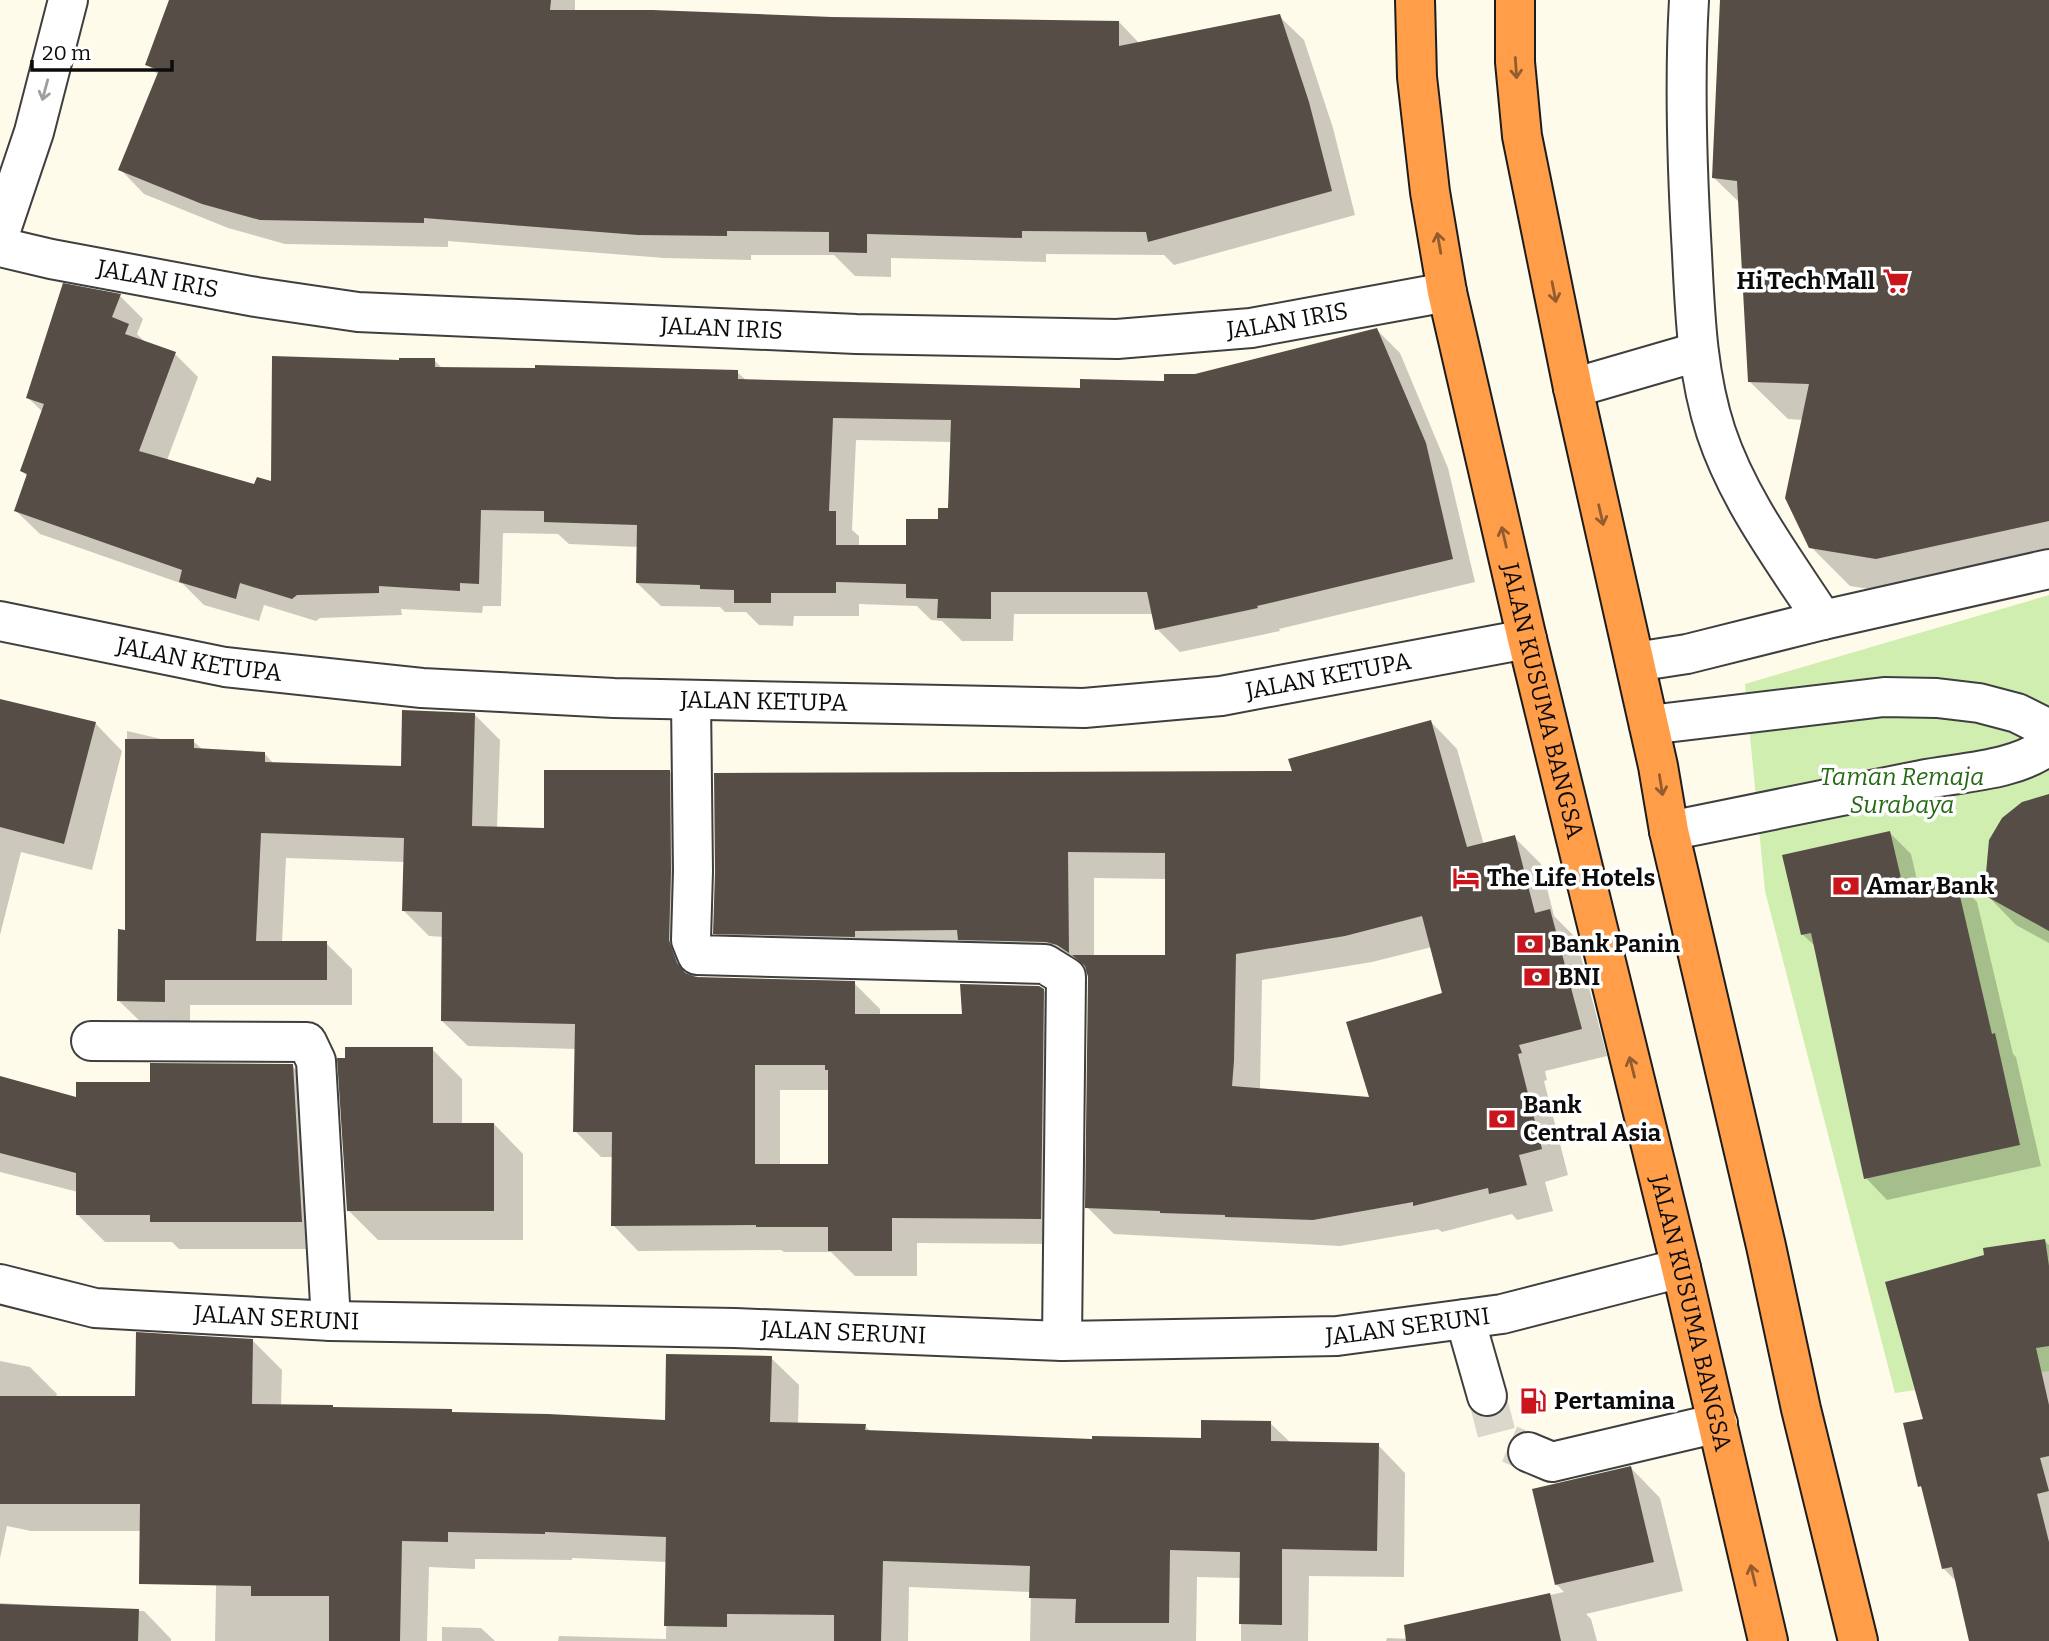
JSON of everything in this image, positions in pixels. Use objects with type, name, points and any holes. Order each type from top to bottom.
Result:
[{"type":"highway","name":"JALAN KUSUMA BANGSA","points":[[1415,0],[1419,90],[1430,192],[1447,292],[1527,639],[1681,1268],[1768,1641]]},
{"type":"highway","points":[[1515,0],[1515,62],[1522,136],[1573,388],[1658,766],[1669,831],[1763,1233],[1852,1640]]},
{"type":"street","points":[[0,233],[34,132],[68,0]]},
{"type":"street","points":[[1689,0],[1687,171],[1698,352],[1716,432],[1745,499],[1822,620]]},
{"type":"street","name":"JALAN IRIS","points":[[0,247],[256,297],[358,312],[842,333],[1117,339],[1251,328],[1447,292]]},
{"type":"street","points":[[1573,388],[1698,352]]},
{"type":"street","points":[[1635,662],[1688,654],[1822,620],[2049,569]]},
{"type":"street","name":"JALAN KETUPA","points":[[0,621],[225,667],[422,688],[614,698],[1084,708],[1221,696],[1527,639]]},
{"type":"street","points":[[1649,725],[1884,697],[1937,698],[1979,703],[2017,713],[2049,729]]},
{"type":"street","points":[[691,700],[691,940],[696,955],[1045,964],[1066,977],[1062,1341]]},
{"type":"street","points":[[1669,831],[2019,762],[2049,745]]},
{"type":"street","points":[[91,1041],[307,1042],[316,1061],[331,1321]]},
{"type":"street","name":"JALAN SERUNI","points":[[0,1284],[95,1308],[331,1321],[735,1328],[1062,1341],[1337,1336],[1502,1314],[1681,1268]]},
{"type":"street","points":[[1465,1319],[1487,1396]]},
{"type":"street","points":[[1528,1452],[1552,1462],[1718,1423]]},
{"type":"green space","name":"Taman Remaja Surabaya","points":[[2049,595],[2049,1371],[1895,1393],[1765,891],[1745,684]]},
{"type":"building","points":[[169,0],[551,0],[550,10],[1119,21],[1119,46],[1280,14],[1309,102],[1332,191],[1148,242],[1146,232],[1022,231],[1022,238],[867,234],[867,253],[829,252],[829,232],[727,231],[727,236],[638,235],[424,218],[424,223],[260,220],[202,204],[118,170],[159,70],[145,65]]},
{"type":"building","name":"Hi Tech Mall","points":[[1720,0],[2049,0],[2049,521],[1876,559],[1809,548],[1785,498],[1809,384],[1748,382],[1737,181],[1712,178]]},
{"type":"building","points":[[63,283],[121,294],[112,317],[129,324],[125,334],[176,352],[139,451],[254,484],[257,477],[271,481],[272,356],[399,360],[435,358],[435,367],[535,368],[535,365],[738,370],[738,379],[1080,388],[1080,379],[1164,381],[1164,374],[1195,374],[1377,328],[1426,443],[1453,559],[1257,606],[1258,608],[1155,630],[1147,592],[991,592],[991,619],[937,618],[938,599],[906,598],[906,584],[836,582],[836,593],[771,593],[771,603],[734,603],[734,590],[700,589],[700,585],[636,583],[637,525],[544,522],[544,511],[481,510],[479,584],[460,583],[460,591],[379,586],[379,593],[297,595],[292,599],[240,583],[236,599],[179,582],[182,570],[14,511],[27,474],[20,471],[44,404],[26,398]],"holes":[[[833,418],[951,420],[948,508],[938,508],[938,519],[906,519],[906,545],[836,545],[836,511],[829,511]]]},
{"type":"building","points":[[0,699],[96,722],[64,844],[0,827]]},
{"type":"building","points":[[402,710],[475,713],[472,826],[544,828],[544,770],[670,770],[669,940],[677,963],[685,973],[696,977],[855,981],[855,1014],[962,1014],[960,984],[1039,986],[1044,989],[1041,1219],[892,1218],[892,1251],[828,1251],[828,1227],[611,1226],[612,1132],[573,1132],[575,1024],[441,1021],[442,912],[402,911],[404,838],[261,833],[256,941],[327,941],[327,980],[165,980],[165,1002],[117,1001],[118,929],[125,930],[125,739],[194,739],[194,748],[265,752],[265,762],[401,766]],"holes":[[[755,1065],[825,1065],[825,1070],[828,1070],[828,1164],[755,1164]]]},
{"type":"building","points":[[1431,720],[1467,847],[1515,835],[1535,913],[1550,909],[1582,1029],[1519,1045],[1522,1053],[1518,1054],[1542,1149],[1519,1155],[1527,1185],[1489,1194],[1488,1188],[1413,1206],[1413,1202],[1313,1220],[1085,1208],[1088,977],[1085,966],[1072,955],[1165,955],[1165,853],[1068,852],[1069,953],[1046,942],[958,940],[957,930],[855,931],[855,937],[713,934],[714,773],[1292,771],[1288,759]],"holes":[[[1422,916],[1442,993],[1346,1022],[1369,1097],[1232,1086],[1236,954],[1345,936]]]},
{"type":"building","points":[[2049,794],[2049,931],[1984,895],[1989,840],[2002,818],[2022,802]]},
{"type":"building","points":[[1890,831],[1904,891],[1956,879],[2020,1145],[1864,1179],[1811,933],[1801,935],[1782,855]]},
{"type":"building","points":[[345,1047],[433,1047],[433,1123],[494,1123],[494,1211],[347,1211],[337,1058],[345,1058]]},
{"type":"building","points":[[150,1063],[293,1064],[302,1222],[150,1222],[150,1215],[76,1215],[76,1173],[0,1153],[0,1076],[76,1097],[76,1082],[150,1082]]},
{"type":"building","points":[[2045,1239],[2049,1266],[2049,1346],[2036,1348],[2049,1405],[2049,1456],[2040,1458],[2049,1491],[2037,1494],[2049,1542],[2049,1641],[1969,1641],[1952,1567],[1942,1569],[1903,1423],[1923,1419],[1885,1282],[1984,1255],[1983,1248]]},
{"type":"building","points":[[136,1332],[253,1339],[252,1404],[452,1409],[452,1412],[665,1420],[666,1354],[772,1356],[770,1422],[866,1424],[865,1430],[1092,1439],[1092,1436],[1201,1438],[1201,1420],[1271,1421],[1271,1441],[1379,1443],[1377,1551],[1282,1549],[1282,1625],[1239,1624],[1240,1552],[1170,1550],[1169,1623],[1075,1623],[1076,1599],[1029,1598],[1030,1566],[883,1561],[881,1641],[834,1641],[834,1615],[727,1614],[727,1627],[664,1626],[666,1537],[545,1532],[448,1532],[448,1542],[402,1541],[400,1641],[329,1641],[329,1596],[251,1596],[251,1586],[139,1584],[140,1504],[0,1504],[0,1396],[135,1396]]},
{"type":"building","points":[[1631,1466],[1654,1562],[1555,1585],[1532,1489]]},
{"type":"building","points":[[1550,1593],[1561,1641],[1406,1641],[1404,1625]]},
{"type":"building","points":[[0,1604],[139,1609],[138,1641],[0,1641]]},
{"type":"tunnel","points":[[1487,1396],[1498,1439],[1528,1452]]},
{"type":"place","name":"Hi Tech Mall","points":[[1896,281]]},
{"type":"place","name":"The Life Hotels","points":[[1466,878]]},
{"type":"place","name":"Amar Bank","points":[[1846,886]]},
{"type":"place","name":"Bank Panin","points":[[1530,944]]},
{"type":"place","name":"BNI","points":[[1537,977]]},
{"type":"place","name":"Bank Central Asia","points":[[1502,1119]]},
{"type":"place","name":"Pertamina","points":[[1533,1401]]}]
